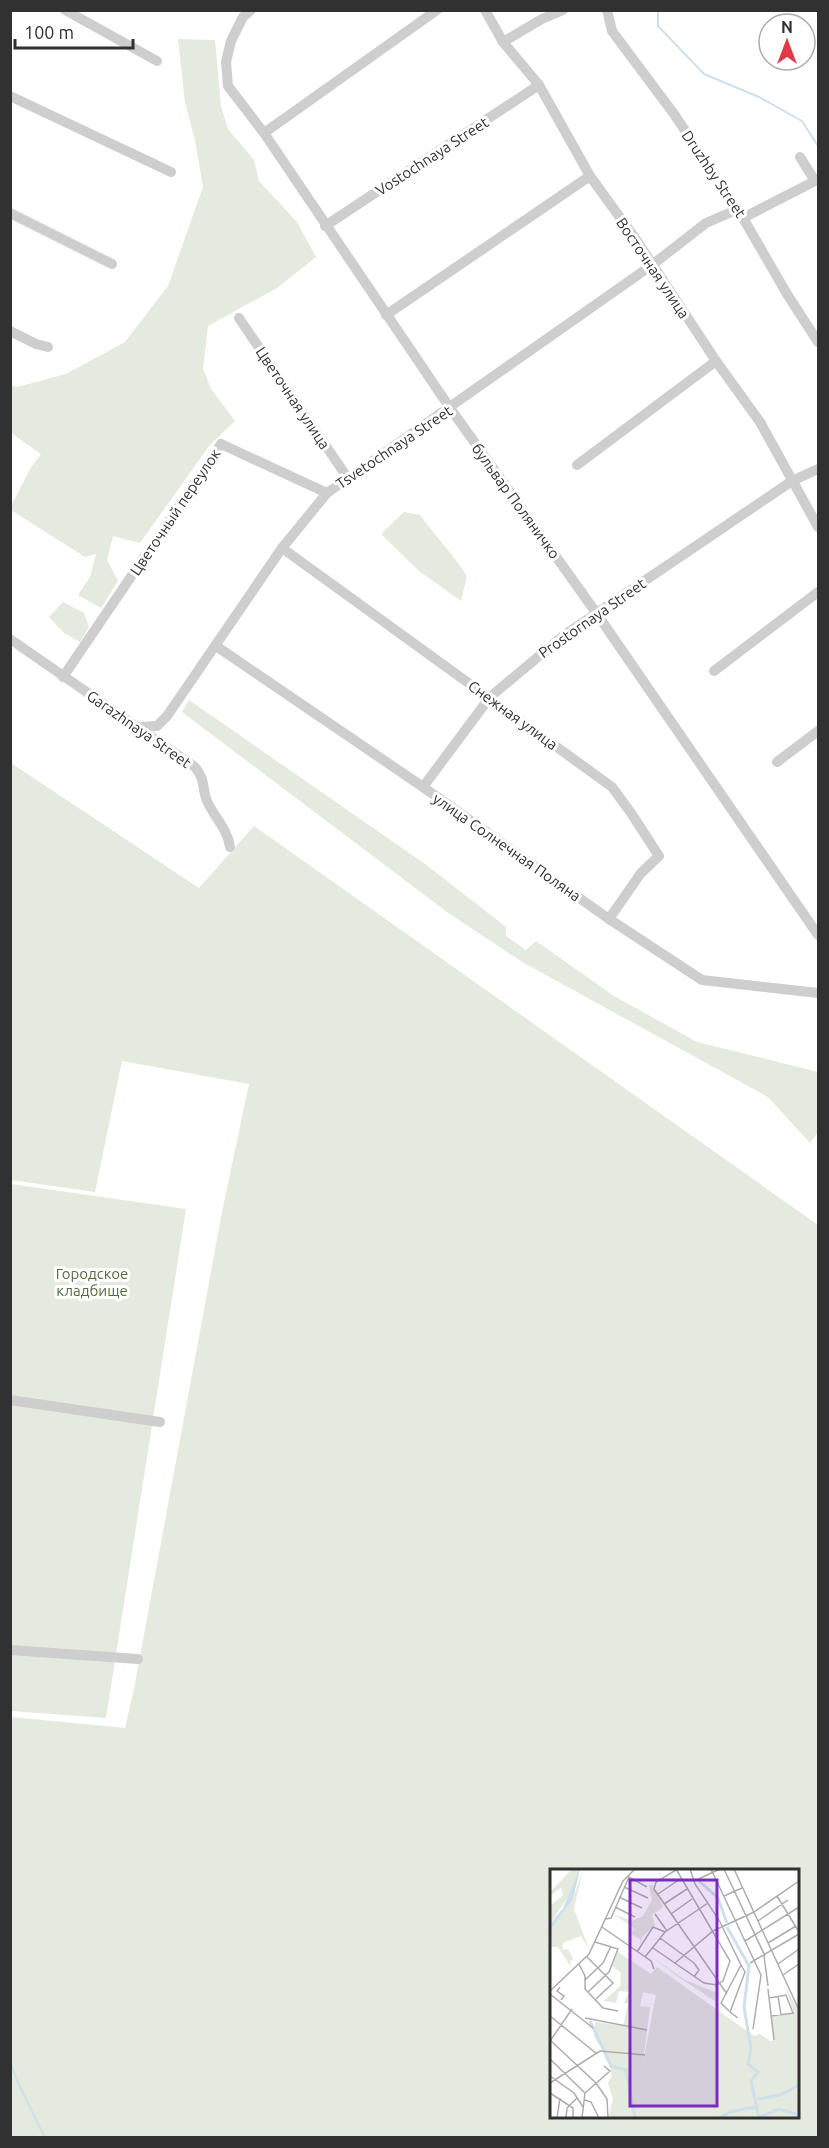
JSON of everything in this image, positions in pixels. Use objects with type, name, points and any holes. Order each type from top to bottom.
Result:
[{"type":"street","points":[[65,10],[157,61]]},
{"type":"street","name":"бульвар Поляничко","points":[[251,10],[243,17],[231,41],[226,62],[228,86],[264,133],[450,408],[597,614],[819,935]]},
{"type":"street","points":[[264,133],[437,10]]},
{"type":"street","name":"Восточная улица","points":[[485,10],[503,42],[538,86],[590,176],[760,422],[819,527]]},
{"type":"street","points":[[503,42],[542,19],[563,10]]},
{"type":"street","name":"Druzhby Street","points":[[607,10],[612,31],[674,114],[740,214],[787,294],[819,342]]},
{"type":"street","name":"Vostochnaya Street","points":[[325,226],[538,86]]},
{"type":"street","points":[[10,96],[171,172]]},
{"type":"street","name":"Tsvetochnaya Street","points":[[139,727],[157,726],[216,646],[282,548],[327,492],[652,265],[706,223],[740,214],[815,181],[800,157]]},
{"type":"street","points":[[386,315],[590,176]]},
{"type":"street","points":[[10,213],[112,264]]},
{"type":"street","name":"Цветочная улица","points":[[238,318],[347,477]]},
{"type":"street","points":[[10,331],[36,344],[48,347]]},
{"type":"street","points":[[577,465],[716,361]]},
{"type":"street","name":"Цветочный переулок","points":[[63,677],[221,444],[327,492]]},
{"type":"street","name":"Prostornaya Street","points":[[423,788],[490,697],[562,636],[792,481],[819,469]]},
{"type":"street","name":"Снежная улица","points":[[282,548],[490,697],[612,788],[659,856],[641,873],[609,919]]},
{"type":"street","points":[[714,671],[819,592]]},
{"type":"street","name":"Garazhnaya Street","points":[[10,639],[195,767],[203,777],[207,801],[229,838],[230,847]]},
{"type":"street","name":"улица Солнечная Поляна","points":[[216,646],[609,919],[702,980],[819,993]]},
{"type":"street","points":[[777,762],[819,731]]},
{"type":"street","points":[[10,1400],[160,1422]]},
{"type":"street","points":[[10,1650],[138,1659]]},
{"type":"green space","points":[[178,39],[215,40],[221,106],[228,129],[254,160],[259,181],[297,222],[316,257],[277,288],[208,326],[203,369],[211,389],[235,421],[209,446],[140,543],[113,536],[107,560],[118,581],[101,608],[78,595],[90,577],[96,554],[85,557],[11,510],[30,469],[41,454],[11,433],[11,385],[17,387],[66,374],[125,342],[168,286],[203,187],[195,140],[185,102]]},
{"type":"green space","points":[[404,512],[420,515],[467,576],[461,601],[419,571],[381,534]]},
{"type":"green space","points":[[63,602],[84,613],[89,627],[80,642],[64,633],[49,617]]},
{"type":"green space","points":[[189,700],[425,864],[506,927],[506,936],[526,950],[536,941],[614,996],[697,1042],[818,1072],[818,1132],[810,1143],[768,1097],[524,963],[447,912],[182,712]]},
{"type":"green space","points":[[11,763],[199,888],[254,826],[818,1225],[818,2137],[11,2137],[11,1717],[125,1728],[222,1212],[249,1084],[122,1061],[95,1192],[11,1180]]},
{"type":"green space","name":"Городское кладбище","points":[[11,1184],[186,1209],[106,1718],[11,1711]]},
{"type":"waterway","points":[[658,10],[658,26],[704,74],[759,97],[802,121],[818,146]]},
{"type":"waterway","points":[[10,2062],[45,2138]]}]
